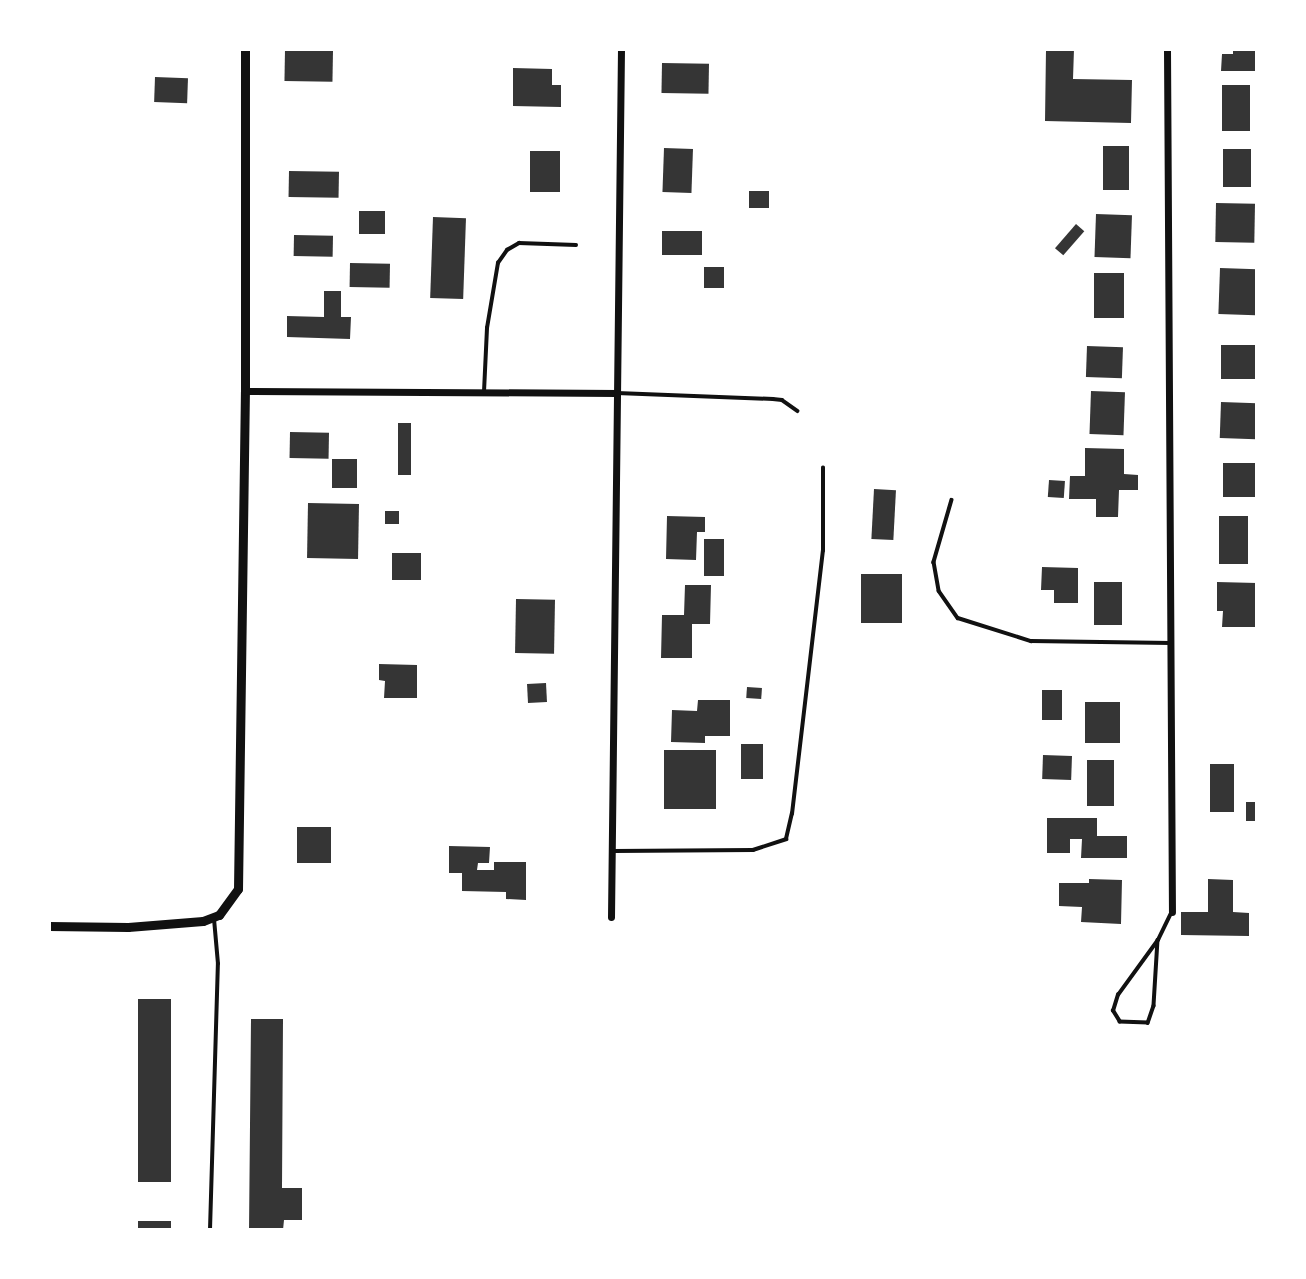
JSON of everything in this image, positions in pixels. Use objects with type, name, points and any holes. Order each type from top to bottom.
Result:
[{"type":"street","points":[[49,926],[189,923],[219,915],[238,888],[245,391],[244,49]]},
{"type":"street","points":[[611,917],[621,49]]},
{"type":"street","points":[[1167,49],[1173,643],[1172,912]]},
{"type":"street","points":[[245,391],[617,393]]},
{"type":"lane","points":[[484,392],[487,328],[498,263],[507,250],[519,243],[576,245]]},
{"type":"lane","points":[[617,393],[774,399],[782,400],[798,411]]},
{"type":"lane","points":[[612,851],[752,850],[786,839],[792,814],[823,551],[823,468]]},
{"type":"lane","points":[[952,500],[934,562],[939,591],[958,618],[1031,641],[1173,643]]},
{"type":"lane","points":[[1158,940],[1154,1006],[1148,1023],[1120,1022],[1113,1012],[1118,995],[1158,940],[1172,912]]},
{"type":"lane","points":[[210,1230],[218,964],[214,917]]},
{"type":"building","points":[[1046,49],[1074,49],[1073,79],[1132,80],[1131,123],[1045,121]]},
{"type":"building","points":[[1233,49],[1257,49],[1257,71],[1221,71],[1222,54],[1233,54]]},
{"type":"building","points":[[285,50],[333,51],[332,82],[284,81]]},
{"type":"building","points":[[662,63],[709,64],[708,94],[661,93]]},
{"type":"building","points":[[513,68],[552,69],[552,85],[561,85],[561,107],[513,106]]},
{"type":"building","points":[[155,77],[188,78],[187,103],[154,102]]},
{"type":"building","points":[[1222,85],[1250,85],[1250,131],[1222,131]]},
{"type":"building","points":[[1103,146],[1129,146],[1129,190],[1103,190]]},
{"type":"building","points":[[664,148],[693,149],[691,193],[662,192]]},
{"type":"building","points":[[1223,149],[1251,149],[1251,187],[1223,187]]},
{"type":"building","points":[[530,151],[560,151],[560,192],[530,192]]},
{"type":"building","points":[[289,171],[339,172],[339,198],[289,197]]},
{"type":"building","points":[[749,191],[769,191],[769,208],[749,208]]},
{"type":"building","points":[[1216,203],[1255,204],[1254,243],[1215,242]]},
{"type":"building","points":[[359,211],[385,211],[385,234],[359,234]]},
{"type":"building","points":[[1096,214],[1132,215],[1130,258],[1094,257]]},
{"type":"building","points":[[433,217],[466,218],[463,299],[430,298]]},
{"type":"building","points":[[1076,224],[1084,231],[1063,255],[1055,248]]},
{"type":"building","points":[[662,231],[702,231],[702,255],[662,255]]},
{"type":"building","points":[[294,235],[333,236],[333,257],[294,256]]},
{"type":"building","points":[[350,263],[390,264],[390,288],[350,287]]},
{"type":"building","points":[[704,267],[724,267],[724,288],[704,288]]},
{"type":"building","points":[[1220,268],[1257,269],[1255,315],[1218,314]]},
{"type":"building","points":[[1094,273],[1124,273],[1124,318],[1094,318]]},
{"type":"building","points":[[324,291],[341,291],[341,317],[351,317],[350,339],[287,337],[287,316],[324,317]]},
{"type":"building","points":[[1221,345],[1257,345],[1257,379],[1221,379]]},
{"type":"building","points":[[1087,346],[1123,347],[1122,378],[1086,377]]},
{"type":"building","points":[[1091,391],[1125,392],[1123,435],[1089,434]]},
{"type":"building","points":[[1221,402],[1257,403],[1256,439],[1220,438]]},
{"type":"building","points":[[398,423],[411,423],[411,475],[398,475]]},
{"type":"building","points":[[290,432],[329,433],[329,459],[290,458]]},
{"type":"building","points":[[1085,448],[1124,449],[1124,474],[1138,475],[1138,490],[1119,490],[1118,517],[1096,517],[1096,499],[1069,499],[1070,476],[1085,476]]},
{"type":"building","points":[[332,459],[357,459],[357,488],[332,488]]},
{"type":"building","points":[[1223,463],[1257,463],[1257,497],[1223,497]]},
{"type":"building","points":[[1049,480],[1065,481],[1064,498],[1048,497]]},
{"type":"building","points":[[874,489],[896,490],[893,540],[871,539]]},
{"type":"building","points":[[308,503],[359,504],[358,559],[307,558]]},
{"type":"building","points":[[385,511],[399,511],[399,524],[385,524]]},
{"type":"building","points":[[667,516],[705,517],[705,532],[697,532],[696,560],[666,559]]},
{"type":"building","points":[[1219,516],[1248,516],[1248,564],[1219,564]]},
{"type":"building","points":[[704,539],[724,539],[724,576],[704,576]]},
{"type":"building","points":[[392,553],[421,553],[421,580],[392,580]]},
{"type":"building","points":[[1042,567],[1078,568],[1078,603],[1054,603],[1054,590],[1041,590]]},
{"type":"building","points":[[861,574],[902,574],[902,623],[861,623]]},
{"type":"building","points":[[1094,582],[1122,582],[1122,625],[1094,625]]},
{"type":"building","points":[[1217,582],[1257,583],[1257,627],[1222,627],[1223,611],[1217,611]]},
{"type":"building","points":[[685,585],[711,585],[710,624],[692,624],[692,658],[661,658],[662,615],[684,615]]},
{"type":"building","points":[[516,599],[555,600],[554,654],[515,653]]},
{"type":"building","points":[[379,664],[417,665],[417,698],[384,698],[385,681],[379,680]]},
{"type":"building","points":[[546,683],[547,702],[528,703],[527,684]]},
{"type":"building","points":[[747,687],[762,688],[761,699],[746,698]]},
{"type":"building","points":[[1042,690],[1062,690],[1062,720],[1042,720]]},
{"type":"building","points":[[698,700],[730,700],[730,736],[705,736],[705,743],[671,742],[672,710],[697,711]]},
{"type":"building","points":[[1085,702],[1120,702],[1120,743],[1085,743]]},
{"type":"building","points":[[741,744],[763,744],[763,779],[741,779]]},
{"type":"building","points":[[664,750],[716,750],[716,809],[664,809]]},
{"type":"building","points":[[1043,755],[1072,756],[1071,780],[1042,779]]},
{"type":"building","points":[[1087,760],[1114,760],[1114,806],[1087,806]]},
{"type":"building","points":[[1210,764],[1234,764],[1234,812],[1210,812]]},
{"type":"building","points":[[1246,802],[1257,802],[1257,821],[1246,821]]},
{"type":"building","points":[[1047,818],[1097,818],[1097,836],[1127,836],[1127,858],[1081,858],[1082,839],[1070,839],[1070,853],[1047,853]]},
{"type":"building","points":[[297,827],[331,827],[331,863],[297,863]]},
{"type":"building","points":[[449,846],[490,847],[489,863],[478,863],[477,870],[494,870],[494,862],[526,862],[526,900],[506,899],[506,892],[462,891],[462,873],[449,873]]},
{"type":"building","points":[[1089,879],[1122,880],[1121,924],[1081,922],[1082,907],[1059,906],[1059,883],[1089,883]]},
{"type":"building","points":[[1208,879],[1233,880],[1233,912],[1249,913],[1249,936],[1181,935],[1181,912],[1208,912]]},
{"type":"building","points":[[138,999],[171,999],[171,1182],[138,1182]]},
{"type":"building","points":[[251,1019],[283,1019],[282,1188],[302,1188],[302,1220],[284,1220],[283,1230],[249,1230]]},
{"type":"building","points":[[138,1221],[171,1221],[171,1230],[138,1230]]}]
